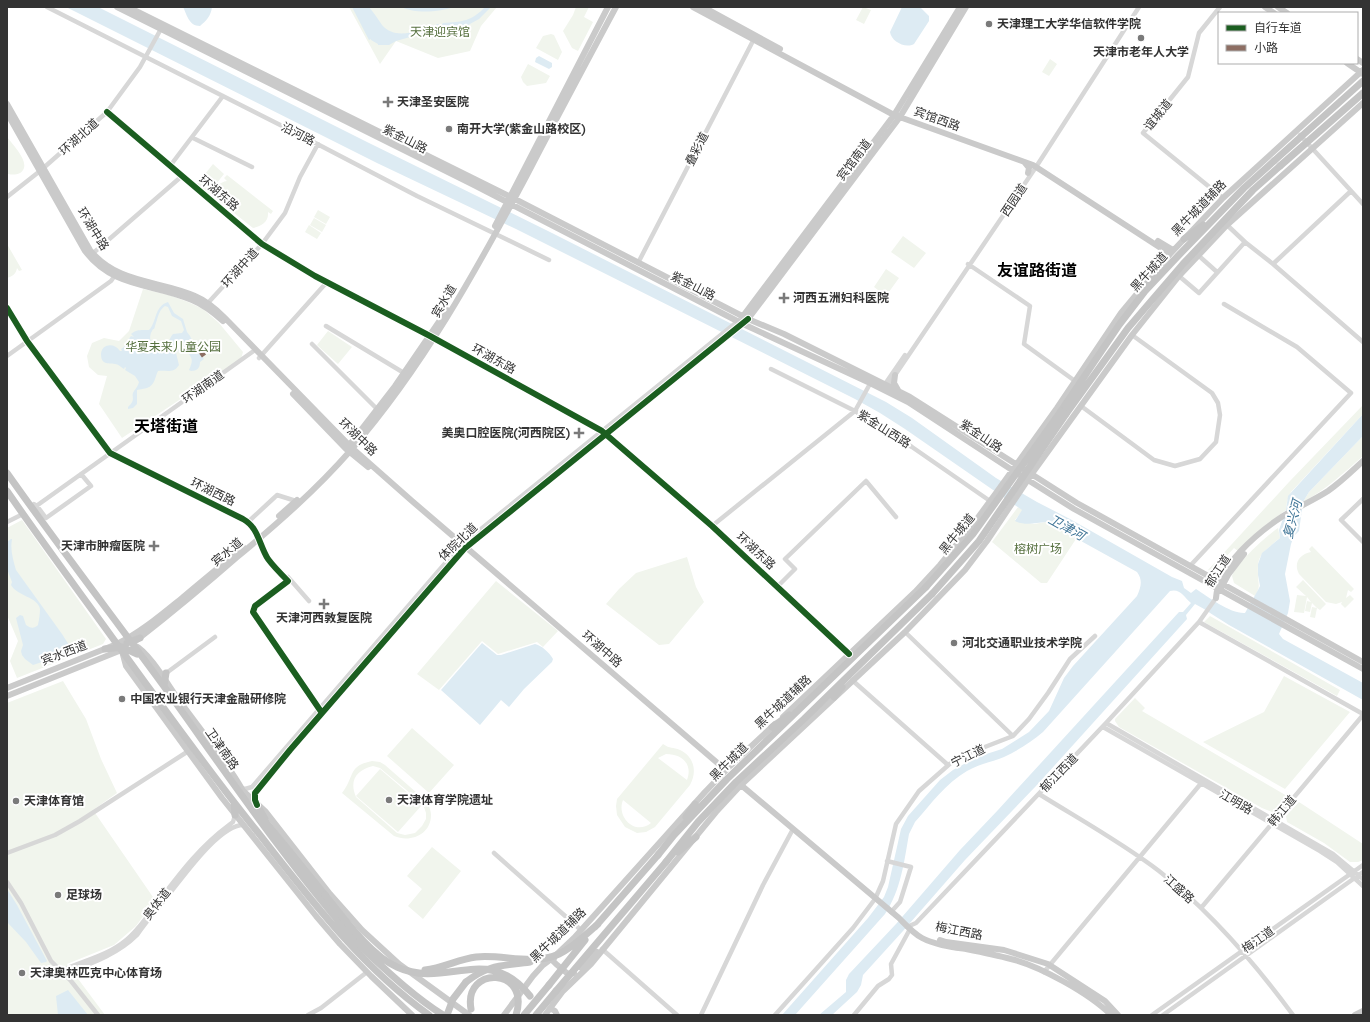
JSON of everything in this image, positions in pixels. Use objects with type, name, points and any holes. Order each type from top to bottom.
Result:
[{"type":"highway","name":"黑牛城道","points":[[536,1015],[666,862],[698,822],[736,782],[804,719],[932,594],[978,541],[1064,413],[1119,325],[1136,303],[1177,257],[1244,188],[1363,81]]},
{"type":"highway","name":"黑牛城道","points":[[524,1015],[598,924],[674,835],[727,779],[926,587],[973,534],[1128,328],[1160,290],[1253,190],[1363,93]]},
{"type":"highway","points":[[1184,239],[1220,213]]},
{"type":"highway","points":[[1203,249],[1209,237]]},
{"type":"highway","points":[[1136,303],[1157,269]]},
{"type":"highway","points":[[1160,290],[1179,276]]},
{"type":"highway","name":"卫津南路","points":[[7,473],[26,499],[35,507],[130,641],[162,678],[240,795],[286,857],[359,950],[443,1015]]},
{"type":"highway","name":"卫津南路","points":[[7,491],[120,646],[190,750],[319,910],[400,993],[429,1015]]},
{"type":"highway","points":[[106,652],[111,642],[111,635]]},
{"type":"highway","points":[[106,652],[130,641],[139,635]]},
{"type":"highway","points":[[120,646],[144,659]]},
{"type":"highway","points":[[834,697],[866,657]]},
{"type":"highway","points":[[772,727],[786,718],[818,691]]},
{"type":"highway","points":[[225,773],[352,927],[388,962],[416,973],[428,974],[484,969],[501,972],[515,979],[530,996],[541,1015]]},
{"type":"highway","points":[[234,803],[235,815]]},
{"type":"highway","points":[[674,835],[695,804]]},
{"type":"highway","points":[[257,805],[268,824]]},
{"type":"highway","points":[[244,826],[255,829]]},
{"type":"highway","points":[[666,862],[696,837]]},
{"type":"highway","points":[[447,1015],[453,999],[460,988],[476,974],[498,966],[544,961],[569,949],[598,924]]},
{"type":"highway","points":[[406,970],[430,970],[476,957],[495,956],[544,961]]},
{"type":"highway","points":[[470,1015],[470,1000],[474,989],[483,980],[495,976],[506,979],[514,987],[518,998],[516,1015]]},
{"type":"highway","points":[[400,993],[419,1015]]},
{"type":"main road","name":"紫金山路","points":[[117,7],[513,198],[743,320]]},
{"type":"main road","name":"紫金山路","points":[[128,7],[161,28],[460,178],[508,207],[743,320],[784,334],[900,395],[926,406],[1014,468],[1190,566],[1219,586]]},
{"type":"main road","points":[[513,198],[608,7]]},
{"type":"main road","points":[[508,207],[616,7]]},
{"type":"main road","name":"宾馆西路","points":[[693,7],[755,38],[898,114],[1034,165],[1172,252]]},
{"type":"main road","name":"宾馆西路","points":[[703,7],[755,38]]},
{"type":"main road","name":"宾馆南道","points":[[898,114],[960,7]]},
{"type":"main road","name":"宾馆南道","points":[[743,320],[898,114],[966,7]]},
{"type":"main road","points":[[1349,64],[1362,72]]},
{"type":"main road","name":"黑牛城道辅路","points":[[504,1015],[544,961],[555,956],[581,930],[730,766],[916,592],[971,527],[1075,381],[1121,313],[1157,269],[1223,198],[1362,72]]},
{"type":"main road","points":[[545,1015],[566,988],[591,964],[716,812],[741,785],[905,632],[965,570],[987,541],[1020,490],[1132,335],[1179,276],[1203,249],[1227,225],[1363,103]]},
{"type":"main road","name":"环湖中路","points":[[7,104],[42,169]]},
{"type":"main road","name":"环湖中路","points":[[7,113],[42,169],[92,255],[102,269],[207,305],[349,448],[721,766],[730,766]]},
{"type":"main road","points":[[1025,161],[1028,166],[1029,174]]},
{"type":"main road","name":"宾水道","points":[[258,538],[349,448],[357,442],[399,389],[472,271],[508,207]]},
{"type":"main road","name":"宾水道","points":[[139,635],[258,538],[316,488],[349,448],[432,337]]},
{"type":"main road","name":"环湖中路","points":[[260,357],[341,444],[349,448]]},
{"type":"main road","points":[[894,374],[894,384],[900,395]]},
{"type":"main road","points":[[1002,460],[1005,470],[1005,480]]},
{"type":"main road","name":"郁江道","points":[[1333,489],[1363,461]]},
{"type":"main road","name":"郁江道","points":[[1215,599],[1219,586],[1241,556],[1267,530],[1333,489],[1363,465]]},
{"type":"main road","name":"紫金山路","points":[[1014,468],[1020,476],[1030,477],[1074,509],[1291,626]]},
{"type":"main road","points":[[1020,476],[1022,482],[1020,490]]},
{"type":"main road","points":[[971,527],[987,541]]},
{"type":"main road","name":"环湖中路","points":[[463,546],[718,768],[721,772],[720,778]]},
{"type":"main road","points":[[1291,626],[1363,662]]},
{"type":"main road","points":[[1291,626],[1363,669]]},
{"type":"main road","points":[[121,628],[130,633],[139,635]]},
{"type":"main road","points":[[121,628],[123,635],[120,646],[126,666],[190,750],[235,815],[340,944],[412,1015]]},
{"type":"main road","points":[[130,641],[142,650],[220,756],[241,789]]},
{"type":"main road","points":[[106,652],[117,655],[130,662]]},
{"type":"main road","name":"宾水西道","points":[[7,688],[106,652]]},
{"type":"main road","name":"宾水西道","points":[[7,696],[106,652]]},
{"type":"main road","points":[[225,773],[266,812],[330,894],[362,930],[399,964],[470,1015]]},
{"type":"main road","points":[[741,785],[909,928]]},
{"type":"main road","name":"梅江西路","points":[[909,928],[946,942],[1004,950],[1049,965],[1105,1001],[1118,1015]]},
{"type":"main road","name":"梅江西路","points":[[909,928],[923,938],[947,946],[1012,959],[1044,972],[1101,1005],[1111,1015]]},
{"type":"main road","points":[[555,956],[554,961],[556,964],[568,974],[572,974],[592,955],[602,949]]},
{"type":"main road","points":[[544,961],[554,966],[569,979],[566,988]]},
{"type":"main road","points":[[443,1015],[448,1004],[447,998]]},
{"type":"main road","points":[[550,1008],[556,1011],[557,1015]]},
{"type":"main road","points":[[1355,1015],[1363,1011]]},
{"type":"street","name":"沿河路","points":[[47,7],[147,56],[416,196],[549,260]]},
{"type":"street","name":"西园道","points":[[887,387],[894,374],[1029,174],[1136,7]]},
{"type":"street","name":"西园道","points":[[1034,165],[1139,7]]},
{"type":"street","name":"谊城道","points":[[1220,7],[1199,33],[1188,77],[1143,133],[1223,198]]},
{"type":"street","name":"环湖北道","points":[[7,197],[42,169],[107,112],[140,67],[161,28]]},
{"type":"street","name":"叠彩道","points":[[638,263],[755,38]]},
{"type":"street","points":[[170,166],[193,138],[223,96]]},
{"type":"street","name":"环湖东路","points":[[107,112],[262,244],[327,282],[432,337],[604,432],[712,526],[848,654]]},
{"type":"street","points":[[1296,131],[1363,204]]},
{"type":"street","points":[[193,138],[252,167]]},
{"type":"street","name":"环湖中道","points":[[207,305],[262,244],[285,213],[300,177],[318,144]]},
{"type":"street","points":[[92,255],[182,176]]},
{"type":"street","points":[[1273,264],[1351,191]]},
{"type":"street","points":[[1227,225],[1244,242],[1273,264],[1363,342]]},
{"type":"street","points":[[1179,276],[1198,293],[1244,242]]},
{"type":"street","points":[[1198,255],[1217,272]]},
{"type":"street","points":[[969,264],[1030,306],[1024,344],[1075,381]]},
{"type":"street","points":[[7,356],[116,275]]},
{"type":"street","points":[[260,357],[327,282]]},
{"type":"street","points":[[1190,566],[1351,393],[1297,347],[1224,304]]},
{"type":"street","name":"环湖西路","points":[[7,308],[27,342],[110,453],[248,522],[258,538],[267,558],[288,581],[255,606],[253,612],[321,711]]},
{"type":"street","name":"体院北道","points":[[241,789],[252,787],[321,711],[463,546],[743,320]]},
{"type":"street","points":[[326,326],[404,373]]},
{"type":"street","points":[[1081,406],[1154,460],[1175,466],[1200,459],[1216,442],[1220,415],[1218,403],[1212,393],[1132,335]]},
{"type":"street","points":[[312,344],[378,410]]},
{"type":"street","name":"环湖南道","points":[[35,507],[254,351]]},
{"type":"street","name":"紫金山西路","points":[[771,369],[855,411],[912,447],[990,501]]},
{"type":"street","points":[[712,526],[855,411],[871,380]]},
{"type":"street","points":[[35,507],[46,518],[91,486],[81,474]]},
{"type":"street","points":[[778,587],[795,569],[785,559],[866,481],[896,517]]},
{"type":"street","points":[[248,522],[277,495],[296,501]]},
{"type":"street","points":[[1363,499],[1341,520],[1363,542]]},
{"type":"street","points":[[7,522],[23,514]]},
{"type":"street","points":[[264,551],[309,601]]},
{"type":"street","name":"郁江西道","points":[[909,928],[916,923],[1104,725],[1199,622],[1215,599]]},
{"type":"street","points":[[1199,622],[1363,714]]},
{"type":"street","points":[[905,632],[1013,736]]},
{"type":"street","name":"宁江道","points":[[775,1015],[853,928],[875,899],[883,880],[896,824],[920,791],[953,761],[1013,736],[1029,719],[1070,659],[1095,636]]},
{"type":"street","points":[[162,678],[215,637]]},
{"type":"street","points":[[852,680],[948,765]]},
{"type":"street","name":"体院北道","points":[[257,805],[255,793],[321,711]]},
{"type":"street","name":"韩江道","points":[[1201,908],[1363,714]]},
{"type":"street","name":"江明路","points":[[1104,725],[1273,822],[1363,879]]},
{"type":"street","points":[[7,853],[56,834],[75,824],[190,750]]},
{"type":"street","points":[[1044,972],[1203,781]]},
{"type":"street","name":"江盛路","points":[[1039,794],[1140,857],[1180,888],[1245,953],[1293,1015]]},
{"type":"street","name":"奥体道","points":[[62,972],[108,952],[125,942],[135,932],[192,858],[205,845],[230,825],[235,815]]},
{"type":"street","points":[[62,972],[96,962],[128,943],[137,935],[205,850],[231,828],[240,825],[244,826]]},
{"type":"street","points":[[701,1015],[763,885],[793,829]]},
{"type":"street","points":[[494,853],[581,930]]},
{"type":"street","points":[[887,861],[910,868],[895,915]]},
{"type":"street","name":"梅江道","points":[[1152,1015],[1245,953],[1357,874],[1363,865]]},
{"type":"street","name":"江明路","points":[[1357,874],[1363,886]]},
{"type":"street","points":[[7,882],[17,897],[51,961],[98,1015]]},
{"type":"street","points":[[856,1015],[878,986],[889,980],[892,975],[891,964],[909,928]]},
{"type":"street","points":[[602,949],[677,1015]]},
{"type":"street","name":"梅江道","points":[[1162,1015],[1245,953]]},
{"type":"street","points":[[308,1015],[321,1008],[367,972]]},
{"type":"green space","name":"天津迎宾馆","points":[[349,7],[497,7],[481,26],[470,51],[438,58],[396,41],[380,64]]},
{"type":"green space","points":[[576,7],[589,7],[584,17],[593,22],[578,51],[572,48],[563,31]]},
{"type":"green space","points":[[863,7],[871,10],[864,24],[856,20]]},
{"type":"green space","points":[[551,34],[554,35],[562,52],[558,60],[536,48],[543,36]]},
{"type":"green space","points":[[1050,59],[1057,64],[1049,76],[1042,72]]},
{"type":"green space","points":[[528,64],[550,76],[546,83],[527,86],[523,82],[521,77]]},
{"type":"green space","points":[[7,137],[20,153],[24,162],[23,170],[19,174],[7,173]]},
{"type":"green space","points":[[213,164],[224,174],[209,193],[197,184]]},
{"type":"green space","points":[[227,175],[273,211],[271,214],[268,212],[264,223],[253,228],[219,201],[216,191],[220,184],[227,181],[224,178]]},
{"type":"green space","points":[[318,210],[330,217],[326,224],[314,217]]},
{"type":"green space","points":[[314,218],[326,225],[322,232],[310,225]]},
{"type":"green space","points":[[309,225],[321,233],[317,239],[305,232]]},
{"type":"green space","points":[[903,236],[926,253],[914,268],[891,252]]},
{"type":"green space","points":[[7,244],[22,270],[19,271],[17,268],[14,274],[7,278]]},
{"type":"green space","points":[[886,269],[899,278],[886,296],[874,287]]},
{"type":"green space","name":"华夏未来儿童公园","points":[[143,289],[169,295],[203,309],[219,323],[243,352],[241,359],[122,438],[99,404],[107,376],[98,375],[89,367],[87,356],[92,343],[104,338],[119,341],[129,331]]},
{"type":"green space","points":[[328,331],[352,347],[338,364],[317,345]]},
{"type":"green space","points":[[1363,405],[1363,414],[1291,492],[1287,501],[1286,510],[1263,527],[1238,551],[1234,548],[1224,559],[1227,563],[1219,572],[1215,573],[1208,570],[1289,482]]},
{"type":"green space","points":[[1363,436],[1363,456],[1327,487],[1303,502],[1309,492]]},
{"type":"green space","name":"榕树广场","points":[[1018,507],[1023,510],[1015,520],[1034,524],[1046,522],[1076,539],[1047,583],[1041,583],[992,542]]},
{"type":"green space","points":[[22,520],[106,639],[103,644],[17,678],[10,661],[18,641],[7,615],[7,528]]},
{"type":"green space","points":[[1278,528],[1280,538],[1265,551],[1259,560],[1259,588],[1255,596],[1234,583],[1232,576],[1253,550]]},
{"type":"green space","points":[[1312,546],[1354,589],[1351,592],[1348,590],[1346,598],[1350,595],[1354,599],[1345,608],[1341,604],[1342,602],[1336,604],[1326,602],[1299,574],[1297,570],[1297,563],[1301,557],[1311,552],[1309,549]]},
{"type":"green space","points":[[687,557],[696,587],[704,602],[669,644],[659,645],[606,604],[636,573]]},
{"type":"green space","points":[[1303,580],[1326,604],[1320,610],[1312,603],[1310,612],[1305,611],[1307,601],[1311,602],[1307,597],[1304,613],[1294,612],[1297,595],[1306,596],[1296,587]]},
{"type":"green space","points":[[496,581],[558,631],[543,647],[537,642],[498,654],[482,641],[439,690],[417,674]]},
{"type":"green space","points":[[1312,607],[1317,608],[1315,618],[1310,617]]},
{"type":"green space","points":[[1210,616],[1340,690],[1337,696],[1204,622]]},
{"type":"green space","points":[[1284,676],[1350,712],[1285,789],[1203,742],[1264,712]]},
{"type":"green space","points":[[63,681],[86,719],[101,759],[117,793],[93,810],[155,900],[136,926],[114,945],[67,964],[105,1015],[7,1015],[7,703]]},
{"type":"green space","points":[[1135,698],[1145,708],[1142,711],[1287,796],[1278,810],[1272,812],[1262,808],[1119,727],[1115,719]]},
{"type":"green space","points":[[412,728],[454,765],[429,793],[387,756]]},
{"type":"green space","points":[[663,744],[680,750],[692,761],[694,775],[690,785],[655,827],[646,832],[637,833],[625,827],[617,815],[617,799]],"holes":[[[666,754],[672,754],[685,761],[688,769],[687,780],[658,758]],[[623,800],[651,823],[639,827],[628,823],[622,813]]]},
{"type":"green space","points":[[372,761],[380,762],[385,765],[425,800],[431,815],[430,822],[424,832],[413,838],[400,838],[394,836],[342,793],[352,773],[364,763]],"holes":[[[373,766],[380,768],[423,804],[426,819],[415,833],[405,835],[397,833],[356,797],[353,786],[358,773]]]},
{"type":"green space","name":"天津体育学院遗址","points":[[380,769],[422,805],[398,832],[356,796]]},
{"type":"green space","points":[[1299,802],[1363,844],[1363,860],[1358,862],[1350,862],[1324,843],[1287,822],[1286,816]]},
{"type":"green space","points":[[432,847],[461,871],[423,919],[408,906],[422,889],[407,876]]},
{"type":"water","points":[[66,7],[98,7],[552,233],[886,402],[912,418],[996,478],[1172,577],[1182,581],[1184,588],[1191,593],[1196,589],[1227,608],[1239,613],[1245,613],[1260,586],[1258,564],[1262,553],[1280,538],[1279,530],[1286,510],[1288,496],[1363,414],[1363,436],[1309,492],[1303,502],[1299,531],[1294,536],[1291,544],[1285,574],[1290,601],[1288,613],[1279,634],[1283,639],[1363,683],[1363,700],[1229,625],[1195,604],[1186,615],[1187,619],[1036,786],[965,860],[863,975],[861,985],[857,992],[832,1015],[819,1015],[846,992],[846,980],[849,974],[896,924],[960,850],[1179,612],[1183,612],[1191,603],[1179,592],[1173,590],[1170,591],[1043,732],[1025,746],[999,759],[967,771],[959,776],[939,794],[915,822],[909,834],[898,886],[885,914],[795,1015],[782,1015],[868,918],[884,897],[888,887],[901,829],[908,816],[940,780],[953,770],[977,757],[1002,749],[1029,732],[1049,711],[1064,678],[1073,666],[1137,596],[1141,584],[1137,572],[1046,522],[1027,524],[1015,521],[1022,510],[905,429],[855,399],[516,229],[377,163]]},
{"type":"water","points":[[183,7],[212,7],[208,18],[200,26],[196,26],[187,17]]},
{"type":"water","points":[[352,7],[369,7],[382,25],[388,30],[395,33],[409,33],[438,24],[441,26],[443,23],[466,20],[476,15],[485,7],[491,7],[479,19],[468,25],[442,28],[396,41],[389,45],[378,45],[371,39],[369,40]]},
{"type":"water","points":[[401,7],[454,7],[428,12],[413,11]]},
{"type":"water","points":[[902,7],[920,7],[929,16],[929,21],[914,44],[907,46],[896,41],[890,32]]},
{"type":"water","points":[[539,56],[552,63],[552,67],[549,69],[535,62],[536,58]]},
{"type":"water","points":[[168,302],[174,313],[183,319],[187,332],[193,342],[203,346],[203,350],[200,352],[204,359],[200,362],[198,369],[191,371],[189,370],[192,361],[191,357],[185,349],[180,349],[176,353],[179,365],[177,368],[172,371],[158,371],[150,387],[137,390],[137,404],[133,408],[128,409],[133,400],[133,393],[139,382],[135,376],[125,370],[125,367],[124,369],[117,364],[104,362],[101,358],[102,350],[109,345],[122,351],[121,349],[124,347],[126,342],[130,343],[127,341],[131,336],[134,337],[131,334],[133,332],[139,330],[149,330],[152,327],[158,311],[163,304]],"holes":[[[165,306],[168,307],[172,316],[181,321],[184,330],[182,333],[173,334],[165,348],[156,352],[150,336],[161,310]]]},
{"type":"water","points":[[11,539],[12,554],[16,570],[62,634],[72,652],[33,665],[22,655],[21,651],[23,645],[16,618],[20,615],[23,616],[26,625],[34,628],[38,625],[40,609],[32,599],[18,592],[11,585],[12,582],[7,569],[7,542]]},
{"type":"water","points":[[482,643],[497,655],[535,644],[550,654],[553,659],[552,662],[524,689],[509,707],[501,700],[480,725],[441,690]]},
{"type":"water","points":[[7,889],[47,961],[46,962],[41,963],[26,942],[7,922]]},
{"type":"water","points":[[68,990],[88,1015],[58,1015],[56,996]]},
{"type":"marked path","points":[[198,350],[199,349],[204,356],[201,358]]},
{"type":"cycle path","points":[[107,112],[262,244],[315,276],[430,336],[602,431],[712,526],[849,654]]},
{"type":"cycle path","points":[[7,308],[27,341],[110,453],[243,519],[256,532],[268,559],[288,581],[255,606],[253,612],[322,713]]},
{"type":"cycle path","points":[[257,805],[255,793],[290,750],[464,549],[748,319]]},
{"type":"place","name":"天津理工大学华信软件学院","points":[[989,24]]},
{"type":"place","name":"天津市老年人大学","points":[[1141,38]]},
{"type":"place","name":"天津圣安医院","points":[[388,102]]},
{"type":"place","name":"南开大学(紫金山路校区)","points":[[449,129]]},
{"type":"place","name":"河西五洲妇科医院","points":[[784,298]]},
{"type":"place","name":"美奥口腔医院(河西院区)","points":[[579,433]]},
{"type":"place","name":"天津市肿瘤医院","points":[[154,546]]},
{"type":"place","name":"天津河西敦复医院","points":[[324,604]]},
{"type":"place","name":"河北交通职业技术学院","points":[[954,643]]},
{"type":"place","name":"中国农业银行天津金融研修院","points":[[122,699]]},
{"type":"place","name":"天津体育学院遗址","points":[[389,800]]},
{"type":"place","name":"天津体育馆","points":[[16,801]]},
{"type":"place","name":"足球场","points":[[58,895]]},
{"type":"place","name":"天津奥林匹克中心体育场","points":[[22,973]]},
{"type":"district","name":"友谊路街道","points":[[1037,270]]},
{"type":"district","name":"天塔街道","points":[[166,426]]},
{"type":"water label","name":"复兴河","points":[[1292,519]]},
{"type":"water label","name":"卫津河","points":[[1067,527]]}]
